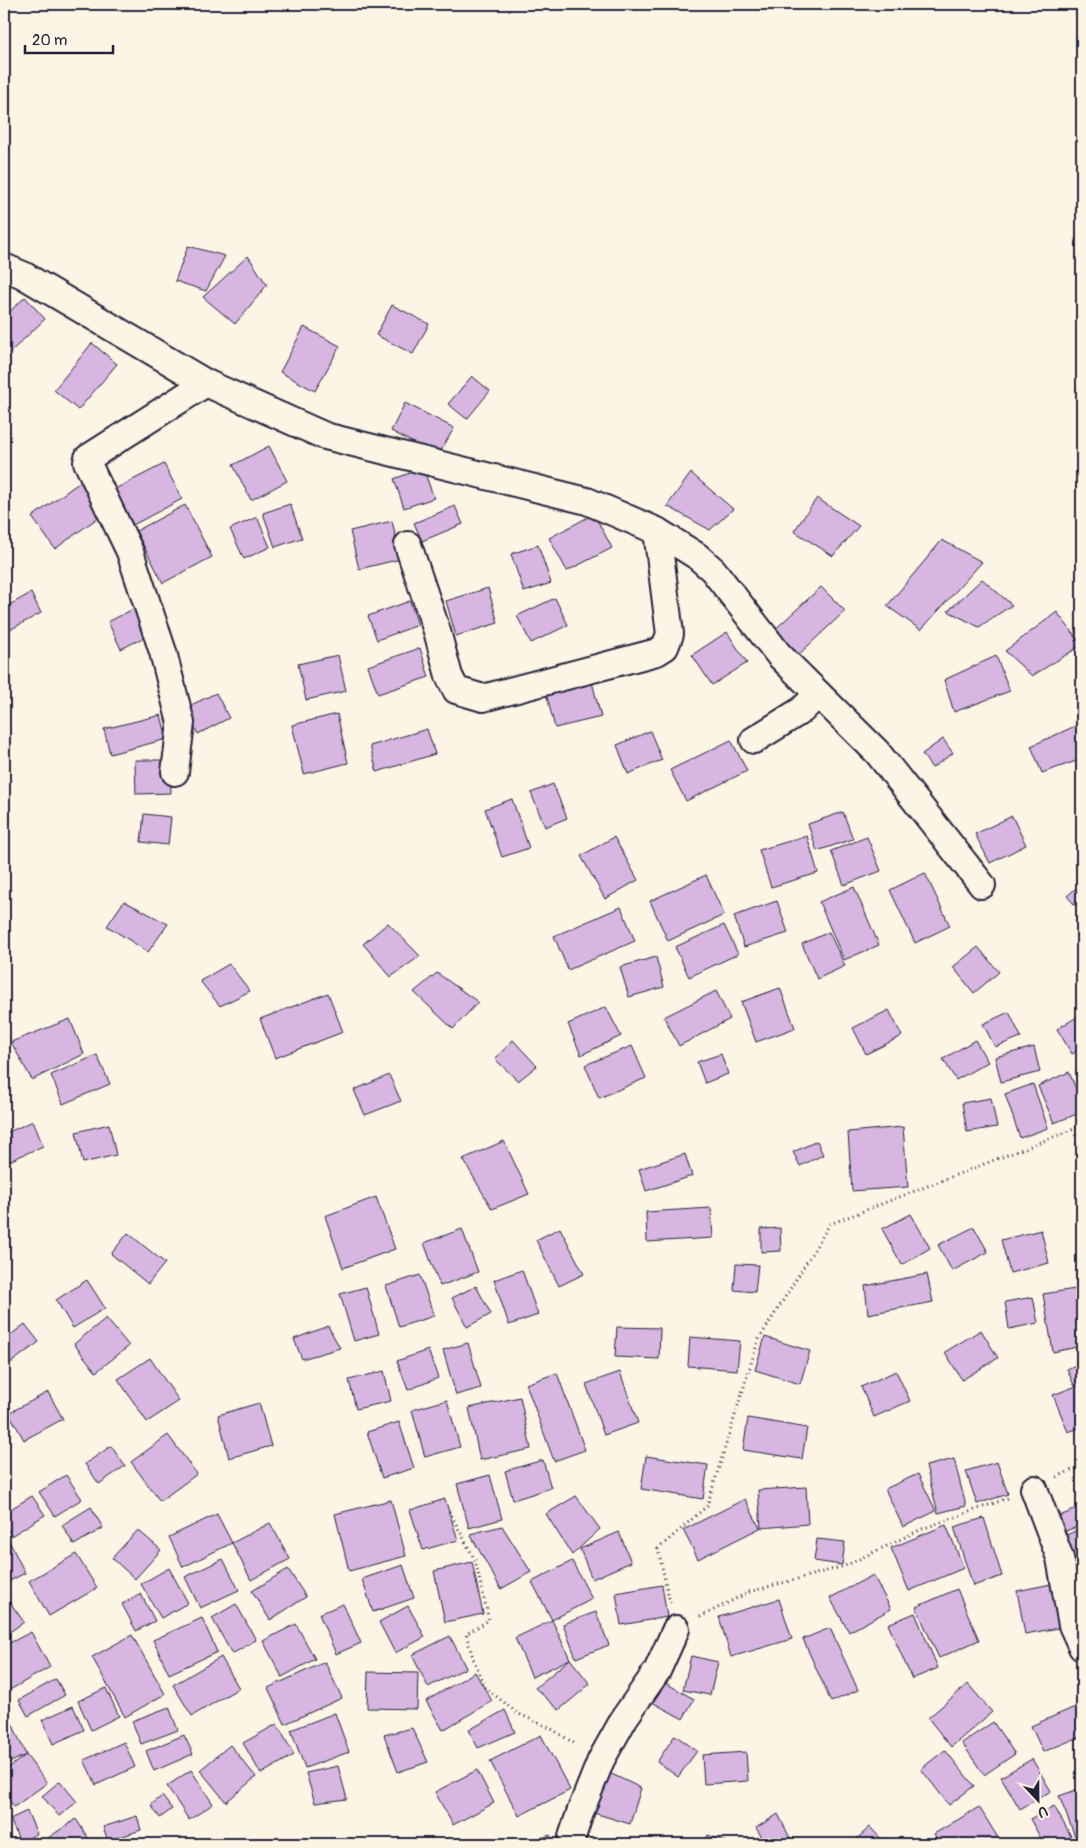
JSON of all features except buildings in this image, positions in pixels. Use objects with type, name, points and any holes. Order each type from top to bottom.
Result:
[{"type":"street","points":[[4,267],[23,275],[206,383],[325,436],[587,501],[657,531],[697,556],[713,570],[779,656],[877,752],[982,885]]},
{"type":"street","points":[[176,772],[180,724],[163,652],[130,552],[87,462],[88,458],[206,383]]},
{"type":"street","points":[[408,545],[437,631],[449,676],[456,690],[483,698],[657,652],[665,647],[670,634],[657,531]]},
{"type":"street","points":[[754,740],[802,710],[818,694]]},
{"type":"street","points":[[1034,1489],[1060,1558],[1072,1625],[1082,1647]]},
{"type":"street","points":[[572,1844],[572,1837],[581,1810],[600,1760],[657,1671],[676,1629]]},
{"type":"path","points":[[1034,1489],[922,1529],[845,1566],[749,1592],[676,1629],[658,1549],[707,1506],[758,1341],[830,1224],[973,1170],[1082,1124]]},
{"type":"path","points":[[449,1511],[475,1560],[489,1620],[466,1634],[473,1658],[485,1686],[517,1713],[550,1728],[600,1760]]}]
